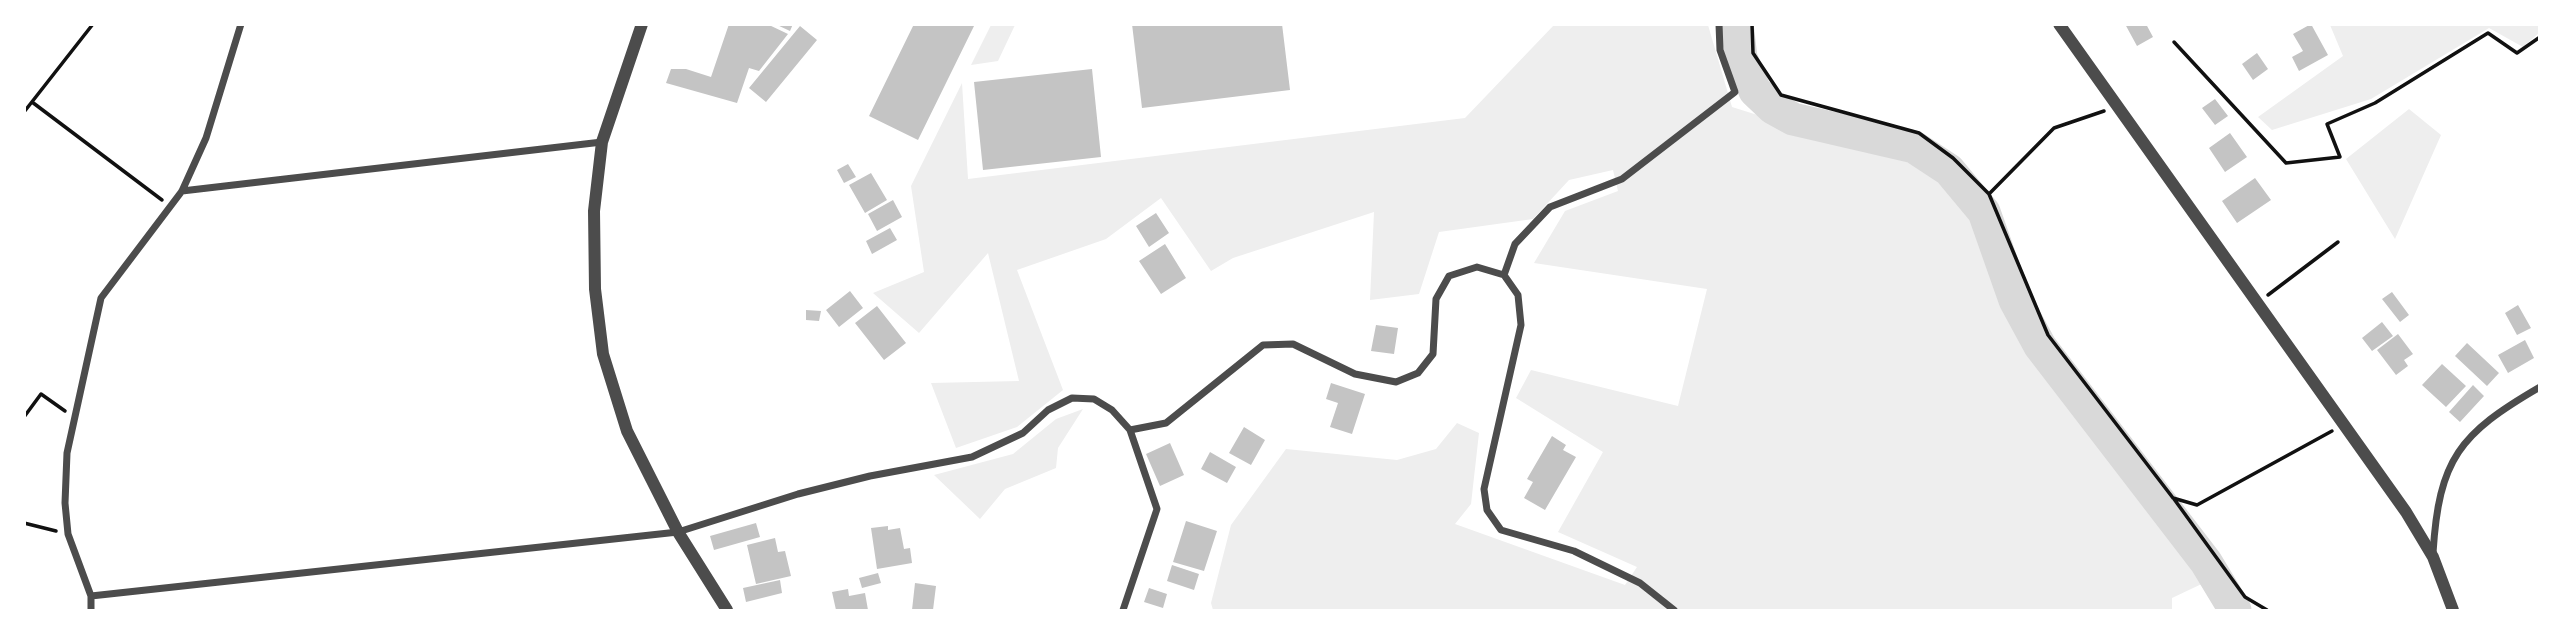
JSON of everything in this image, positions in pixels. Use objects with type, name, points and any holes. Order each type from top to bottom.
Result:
[{"type":"street","points":[[91,611],[91,596],[68,534],[65,503],[66,465],[101,298],[183,191],[206,138],[241,24]]},
{"type":"street","points":[[642,24],[603,142],[594,211],[595,289],[604,354],[627,431],[678,532],[727,611]]},
{"type":"street","points":[[1504,275],[1516,244],[1550,207],[1622,179],[1735,92],[1720,50],[1719,24]]},
{"type":"street","points":[[2059,24],[2406,512],[2433,557],[2453,611]]},
{"type":"street","points":[[183,191],[603,142]]},
{"type":"street","points":[[1130,430],[1166,423],[1263,345],[1293,344],[1354,374],[1396,382],[1418,373],[1433,354],[1436,299],[1449,276],[1476,267],[1504,275],[1518,295],[1521,325],[1484,489],[1487,510],[1502,530],[1574,551],[1640,583],[1674,611]]},
{"type":"street","points":[[2433,557],[2435,521],[2445,480],[2457,450],[2495,413],[2539,387]]},
{"type":"street","points":[[91,596],[678,532],[834,485],[972,457],[1023,433],[1048,410],[1072,398],[1094,399],[1112,410],[1130,430],[1157,509],[1123,611]]},
{"type":"path","points":[[24,112],[93,24]]},
{"type":"path","points":[[1752,24],[1753,53],[1781,95],[1919,133],[1953,158],[1989,194],[2048,335],[2245,597],[2267,611]]},
{"type":"path","points":[[2174,42],[2286,163],[2340,158],[2328,124],[2375,103],[2488,33],[2517,53],[2539,37]]},
{"type":"path","points":[[1989,194],[2054,128],[2102,114],[2113,97]]},
{"type":"path","points":[[32,102],[171,207]]},
{"type":"path","points":[[2259,303],[2338,242]]},
{"type":"path","points":[[24,417],[41,394],[75,418]]},
{"type":"path","points":[[2173,498],[2197,505],[2344,424]]},
{"type":"path","points":[[24,523],[68,534]]},
{"type":"shaded area","points":[[991,25],[1015,25],[998,61],[971,65]]},
{"type":"shaded area","points":[[1554,25],[1708,25],[1732,107],[1920,166],[1971,212],[2010,304],[2040,353],[2210,580],[2172,598],[2172,610],[1213,610],[1211,603],[1231,525],[1286,449],[1397,460],[1436,449],[1457,423],[1479,433],[1471,504],[1455,524],[1625,585],[1637,567],[1558,532],[1603,452],[1516,398],[1531,370],[1678,406],[1707,289],[1534,263],[1565,211],[1618,191],[1613,170],[1569,180],[1533,219],[1439,232],[1419,294],[1370,300],[1374,212],[1233,258],[1211,271],[1161,198],[1106,239],[1017,270],[1063,390],[1017,427],[956,448],[931,383],[1019,381],[988,253],[919,333],[873,293],[924,272],[911,186],[962,83],[968,179],[1465,118]]},
{"type":"shaded area","points":[[2330,25],[2539,25],[2539,33],[2523,47],[2489,28],[2371,99],[2272,130],[2258,117],[2343,56]]},
{"type":"shaded area","points":[[2409,109],[2441,135],[2395,239],[2346,159]]},
{"type":"shaded area","points":[[1083,409],[1058,448],[1056,468],[1005,489],[980,519],[934,475],[1013,454],[1056,419]]},
{"type":"building","points":[[729,24],[767,24],[788,34],[759,71],[749,68],[737,103],[666,83],[671,69],[686,69],[711,77]]},
{"type":"building","points":[[775,24],[793,24],[790,31]]},
{"type":"building","points":[[914,24],[975,24],[918,140],[869,116]]},
{"type":"building","points":[[1132,24],[1282,24],[1290,90],[1142,108]]},
{"type":"building","points":[[2125,24],[2146,24],[2153,37],[2137,46]]},
{"type":"building","points":[[2311,24],[2328,55],[2299,71],[2292,57],[2303,51],[2293,34]]},
{"type":"building","points":[[800,26],[817,40],[766,102],[749,88]]},
{"type":"building","points":[[2257,53],[2268,69],[2253,80],[2242,64]]},
{"type":"building","points":[[1092,69],[1101,157],[983,170],[974,82]]},
{"type":"building","points":[[2215,99],[2228,116],[2215,125],[2202,108]]},
{"type":"building","points":[[2230,133],[2247,157],[2225,172],[2209,148]]},
{"type":"building","points":[[848,164],[856,177],[844,183],[837,170]]},
{"type":"building","points":[[871,173],[887,200],[865,213],[849,185]]},
{"type":"building","points":[[2255,178],[2271,200],[2237,223],[2222,201]]},
{"type":"building","points":[[893,200],[902,217],[877,231],[868,214]]},
{"type":"building","points":[[1156,213],[1169,233],[1149,247],[1136,226]]},
{"type":"building","points":[[890,228],[897,240],[872,254],[866,241]]},
{"type":"building","points":[[1165,244],[1186,278],[1161,294],[1139,261]]},
{"type":"building","points":[[850,291],[863,308],[839,327],[826,310]]},
{"type":"building","points":[[2392,292],[2409,315],[2400,322],[2382,299]]},
{"type":"building","points":[[2518,305],[2531,328],[2517,335],[2505,313]]},
{"type":"building","points":[[877,306],[906,343],[884,360],[855,323]]},
{"type":"building","points":[[806,310],[821,311],[819,321],[806,320]]},
{"type":"building","points":[[2382,322],[2393,336],[2372,351],[2362,338]]},
{"type":"building","points":[[1376,325],[1398,328],[1394,354],[1371,351]]},
{"type":"building","points":[[2398,334],[2413,354],[2404,360],[2408,366],[2396,375],[2377,350]]},
{"type":"building","points":[[2525,340],[2534,358],[2508,373],[2498,355]]},
{"type":"building","points":[[2467,343],[2499,373],[2487,386],[2455,356]]},
{"type":"building","points":[[2442,364],[2466,386],[2446,407],[2422,385]]},
{"type":"building","points":[[1331,383],[1365,394],[1352,434],[1330,427],[1338,403],[1326,399]]},
{"type":"building","points":[[2473,385],[2484,396],[2460,422],[2449,412]]},
{"type":"building","points":[[1244,427],[1265,440],[1251,465],[1229,453]]},
{"type":"building","points":[[1552,436],[1566,445],[1563,450],[1576,457],[1545,510],[1524,498],[1533,482],[1527,479]]},
{"type":"building","points":[[1170,443],[1184,475],[1160,486],[1146,454]]},
{"type":"building","points":[[1210,452],[1236,467],[1227,483],[1201,469]]},
{"type":"building","points":[[1186,521],[1217,531],[1204,571],[1173,562]]},
{"type":"building","points":[[756,523],[760,537],[714,550],[710,536]]},
{"type":"building","points":[[888,526],[888,530],[900,528],[904,549],[910,548],[912,563],[877,569],[871,528]]},
{"type":"building","points":[[775,538],[778,552],[785,551],[791,576],[756,584],[747,545]]},
{"type":"building","points":[[1172,565],[1199,574],[1194,590],[1167,581]]},
{"type":"building","points":[[878,573],[881,583],[862,588],[859,578]]},
{"type":"building","points":[[780,580],[782,593],[746,602],[743,588]]},
{"type":"building","points":[[915,583],[936,586],[933,610],[912,610]]},
{"type":"building","points":[[1149,588],[1167,594],[1163,608],[1144,602]]},
{"type":"building","points":[[848,589],[849,596],[865,593],[868,610],[836,610],[832,592]]},
{"type":"waterway","points":[[1737,24],[1741,58],[1755,91],[1773,108],[1793,119],[1914,147],[1949,170],[1984,212],[2015,300],[2040,346],[2206,562],[2235,610]]}]
